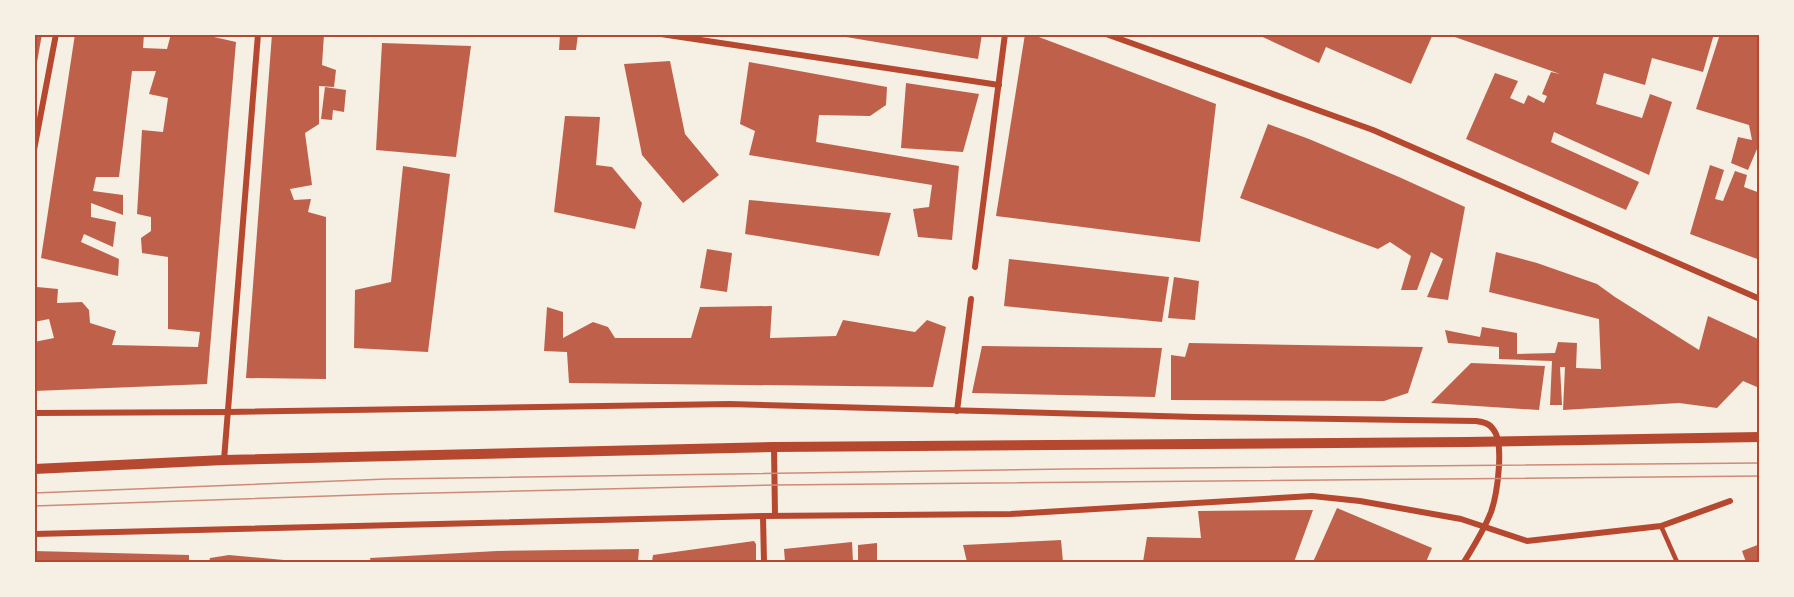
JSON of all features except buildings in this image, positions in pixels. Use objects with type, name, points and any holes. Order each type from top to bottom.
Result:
[{"type":"street","points":[[34,150],[56,34]]},
{"type":"street","points":[[224,460],[258,34]]},
{"type":"street","points":[[660,34],[999,85]]},
{"type":"street","points":[[975,267],[1005,34]]},
{"type":"street","points":[[1106,34],[1373,130],[1760,299]]},
{"type":"street","points":[[957,411],[971,299]]},
{"type":"street","points":[[34,413],[730,404],[1195,417],[1476,421],[1486,423],[1494,429],[1498,441],[1496,489],[1485,526],[1464,562]]},
{"type":"street","points":[[34,469],[224,460],[774,447],[1760,437]]},
{"type":"street","points":[[774,447],[775,515]]},
{"type":"street","points":[[34,534],[775,515],[1011,514],[1312,496],[1360,501],[1461,519],[1527,541],[1661,526],[1730,501]]},
{"type":"street","points":[[763,516],[764,562]]},
{"type":"lane","points":[[1661,526],[1677,562]]},
{"type":"tram line","points":[[34,493],[387,479],[1067,469],[1760,463]]},
{"type":"tram line","points":[[34,506],[388,494],[775,485],[1760,476]]}]
